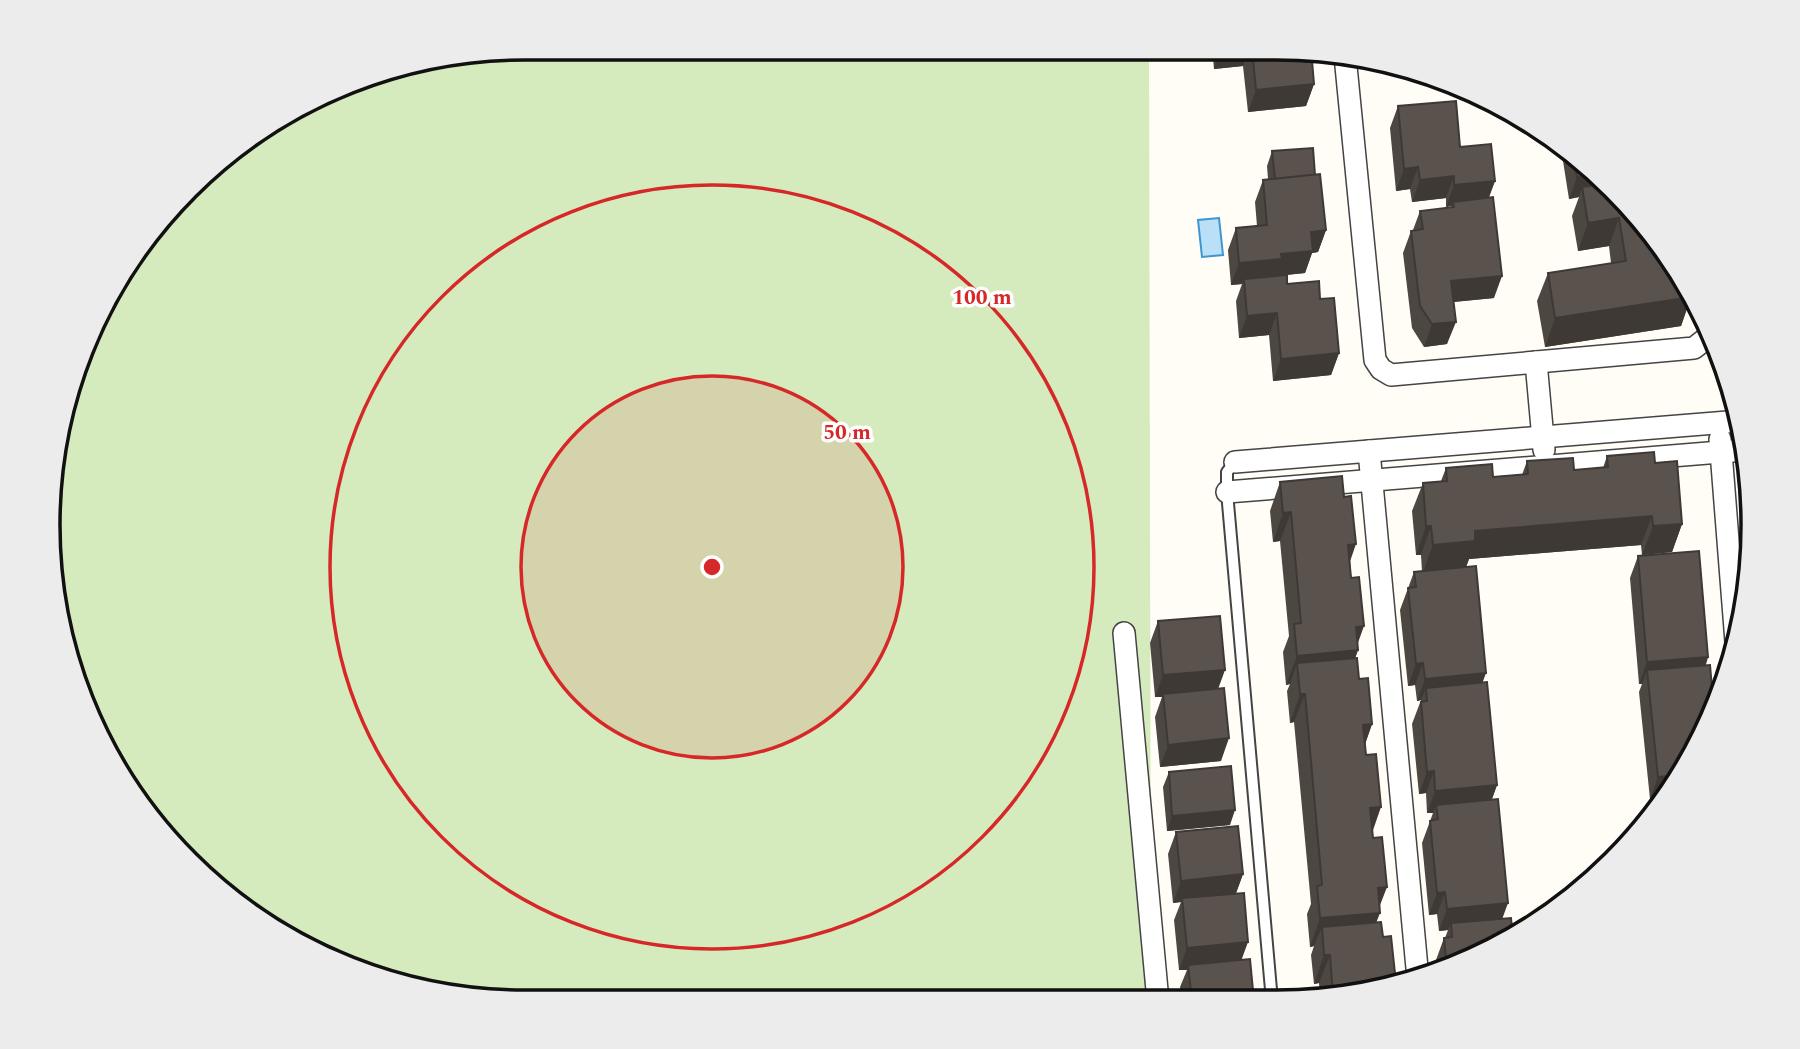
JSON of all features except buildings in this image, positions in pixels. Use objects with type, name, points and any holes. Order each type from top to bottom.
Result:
[{"type":"street","points":[[1346,65],[1377,366],[1391,374],[1694,348],[1703,341]]},
{"type":"street","points":[[1536,362],[1546,466]]},
{"type":"street","points":[[1235,462],[1729,422]]},
{"type":"street","points":[[1719,423],[1733,607]]},
{"type":"street","points":[[1369,451],[1417,968]]},
{"type":"street","points":[[1227,492],[1735,451]]},
{"type":"street","points":[[1124,633],[1157,990]]},
{"type":"lane","points":[[1235,462],[1227,472],[1227,492],[1271,990]]},
{"type":"green space","points":[[494,60],[1149,60],[1151,990],[524,990],[434,981],[375,965],[347,954],[319,942],[266,911],[218,874],[156,808],[107,730],[75,645],[60,555],[63,464],[84,375],[107,319],[122,292],[138,266],[175,218],[241,156],[292,122],[347,95],[404,75],[464,63]]},
{"type":"water","points":[[1219,218],[1223,255],[1202,257],[1198,220]]}]
